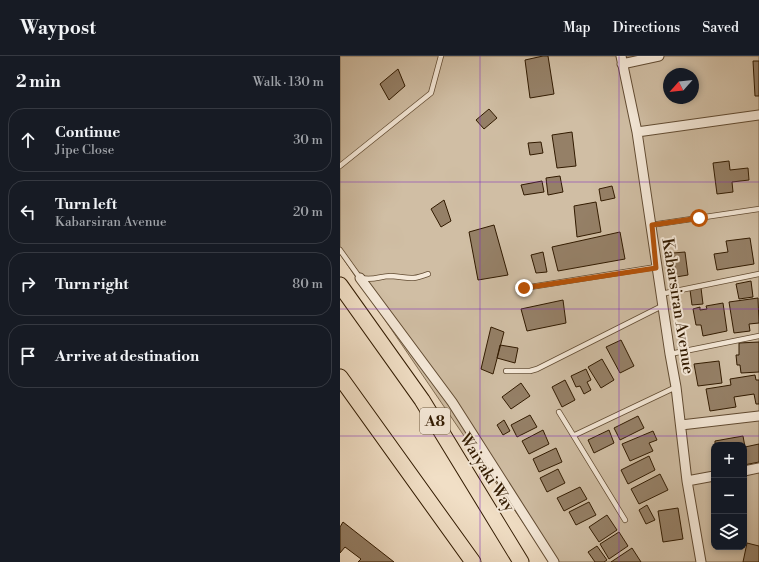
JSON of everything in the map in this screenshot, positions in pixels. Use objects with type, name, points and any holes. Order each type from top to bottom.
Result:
[{"type":"highway","name":"Waiyaki Way","points":[[340,285],[422,400],[521,562]]},
{"type":"highway","points":[[340,377],[473,562]]},
{"type":"street","points":[[622,60],[659,56]]},
{"type":"street","name":"Kabarsiran Avenue","points":[[622,60],[637,132],[652,225],[656,268],[682,425],[687,481],[701,562]]},
{"type":"street","points":[[637,132],[759,115]]},
{"type":"street","points":[[360,278],[452,402],[554,562]]},
{"type":"street","points":[[682,425],[759,416]]},
{"type":"street","points":[[747,470],[759,468]]},
{"type":"street","points":[[687,481],[711,477]]},
{"type":"lane","points":[[340,166],[431,93],[441,56]]},
{"type":"lane","points":[[652,225],[759,209]]},
{"type":"lane","points":[[340,250],[360,278],[372,280],[390,276],[414,279],[428,274]]},
{"type":"lane","points":[[524,288],[656,268]]},
{"type":"lane","points":[[661,294],[759,274]]},
{"type":"lane","points":[[506,371],[530,371],[537,369],[662,306]]},
{"type":"lane","points":[[670,354],[759,336]]},
{"type":"lane","points":[[575,435],[676,387]]},
{"type":"lane","points":[[559,412],[575,435],[625,520]]},
{"type":"shaded area","points":[[340,56],[759,56],[759,562],[550,562],[340,254]]},
{"type":"building","points":[[548,56],[554,94],[530,98],[525,60]]},
{"type":"building","points":[[753,61],[759,61],[759,96],[755,96]]},
{"type":"building","points":[[398,69],[405,86],[389,100],[380,84]]},
{"type":"building","points":[[489,109],[497,118],[484,129],[476,120]]},
{"type":"building","points":[[572,132],[576,166],[557,168],[552,135]]},
{"type":"building","points":[[541,142],[543,153],[530,155],[528,143]]},
{"type":"building","points":[[729,161],[730,170],[748,168],[749,180],[732,182],[733,192],[717,194],[713,163]]},
{"type":"building","points":[[560,176],[563,192],[548,195],[546,178]]},
{"type":"building","points":[[542,181],[544,192],[524,195],[521,185]]},
{"type":"building","points":[[612,186],[615,198],[601,201],[599,189]]},
{"type":"building","points":[[444,200],[451,221],[441,227],[431,209]]},
{"type":"building","points":[[596,202],[601,232],[577,237],[574,206]]},
{"type":"building","points":[[494,225],[508,275],[478,280],[469,232]]},
{"type":"building","points":[[620,232],[625,259],[558,271],[552,247]]},
{"type":"building","points":[[750,238],[754,264],[717,270],[714,254],[728,252],[726,241]]},
{"type":"building","points":[[543,252],[547,272],[536,273],[531,255]]},
{"type":"building","points":[[685,252],[688,275],[676,277],[673,253]]},
{"type":"building","points":[[751,281],[753,297],[739,299],[736,284]]},
{"type":"building","points":[[701,288],[703,304],[692,305],[690,290]]},
{"type":"building","points":[[758,298],[759,323],[749,324],[750,331],[734,333],[729,302]]},
{"type":"building","points":[[563,300],[566,323],[527,331],[521,309]]},
{"type":"building","points":[[723,303],[727,331],[703,336],[701,325],[696,325],[693,309],[700,307],[700,310],[707,309],[706,306]]},
{"type":"building","points":[[491,327],[504,332],[493,374],[481,369]]},
{"type":"building","points":[[621,340],[634,366],[620,373],[606,347]]},
{"type":"building","points":[[759,342],[759,372],[741,373],[740,365],[737,365],[736,355],[739,355],[739,343]]},
{"type":"building","points":[[500,345],[518,348],[515,363],[497,358]]},
{"type":"building","points":[[602,359],[614,380],[601,388],[588,367]]},
{"type":"building","points":[[719,361],[722,383],[698,386],[694,364]]},
{"type":"building","points":[[586,369],[591,380],[587,382],[591,390],[584,394],[580,386],[576,387],[571,376]]},
{"type":"building","points":[[755,375],[756,380],[759,380],[759,404],[756,404],[754,394],[734,397],[736,407],[710,411],[706,389],[731,385],[730,379]]},
{"type":"building","points":[[565,380],[575,400],[562,407],[552,387]]},
{"type":"building","points":[[521,383],[530,396],[511,409],[502,397]]},
{"type":"building","points":[[530,415],[537,427],[517,437],[511,425]]},
{"type":"building","points":[[638,416],[644,428],[620,440],[614,428]]},
{"type":"building","points":[[504,420],[510,431],[503,435],[497,425]]},
{"type":"building","points":[[543,430],[549,444],[529,454],[522,441]]},
{"type":"building","points":[[609,430],[614,443],[594,453],[588,440]]},
{"type":"building","points":[[653,431],[657,440],[649,443],[653,451],[630,461],[622,444]]},
{"type":"building","points":[[743,436],[744,442],[715,442]]},
{"type":"building","points":[[759,444],[759,462],[747,464],[747,447]]},
{"type":"building","points":[[556,448],[562,462],[539,472],[533,459]]},
{"type":"building","points":[[649,456],[655,470],[628,484],[621,470]]},
{"type":"building","points":[[558,469],[565,483],[547,492],[540,478]]},
{"type":"building","points":[[660,474],[668,490],[639,504],[631,489]]},
{"type":"building","points":[[580,487],[587,499],[564,511],[557,498]]},
{"type":"building","points":[[589,502],[596,515],[576,525],[569,512]]},
{"type":"building","points":[[647,505],[655,520],[646,524],[639,510]]},
{"type":"building","points":[[678,508],[683,539],[663,542],[658,511]]},
{"type":"building","points":[[607,515],[617,530],[599,542],[589,527]]},
{"type":"building","points":[[343,522],[394,562],[358,562],[361,559],[345,547],[340,553],[340,527]]},
{"type":"building","points":[[619,532],[628,546],[609,559],[600,544]]},
{"type":"building","points":[[747,543],[759,546],[759,562],[743,562],[746,550],[747,550]]},
{"type":"building","points":[[597,546],[607,560],[604,562],[595,562],[588,552]]},
{"type":"building","points":[[632,548],[641,562],[611,562]]},
{"type":"route","points":[[524,288],[656,268],[652,225],[699,218]]}]
